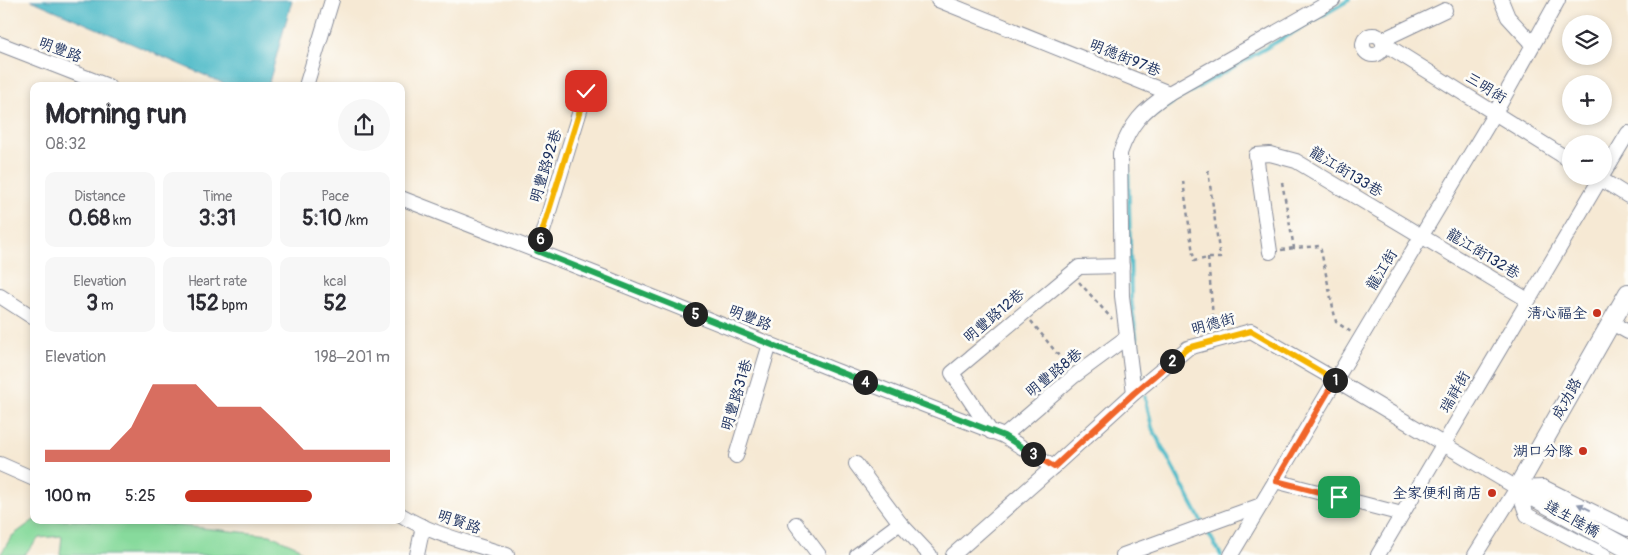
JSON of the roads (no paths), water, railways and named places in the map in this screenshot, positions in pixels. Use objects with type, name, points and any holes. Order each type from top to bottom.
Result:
[{"type":"main road","name":"成功路","points":[[1516,488],[1628,293]]},
{"type":"main road","name":"達生陸橋","points":[[1516,488],[1628,549]]},
{"type":"street","points":[[307,82],[332,0]]},
{"type":"street","name":"明德街97巷","points":[[940,0],[1169,93]]},
{"type":"street","points":[[1169,93],[1332,0]]},
{"type":"street","points":[[1501,0],[1508,17],[1533,44]]},
{"type":"street","name":"龍江街","points":[[1231,555],[1494,113],[1558,0]]},
{"type":"street","name":"三明街","points":[[1446,10],[1383,42],[1562,155]]},
{"type":"street","name":"明豐路","points":[[0,44],[98,82]]},
{"type":"street","name":"明豐路92巷","points":[[537,251],[586,91]]},
{"type":"street","name":"明德街97巷","points":[[1134,393],[1122,296],[1120,153],[1126,135],[1135,122],[1149,106],[1169,93]]},
{"type":"street","name":"瑞祥街","points":[[1612,158],[1628,133]]},
{"type":"street","name":"龍江街133巷","points":[[1270,252],[1256,155],[1270,154],[1296,161],[1421,236]]},
{"type":"street","name":"瑞祥街","points":[[1378,555],[1595,185]]},
{"type":"street","points":[[1612,185],[1628,196]]},
{"type":"street","name":"明豐路","points":[[405,200],[997,434],[1054,467]]},
{"type":"street","name":"龍江街132巷","points":[[1421,236],[1528,300]]},
{"type":"street","name":"明豐路12巷","points":[[997,434],[952,373],[1079,267],[1122,266]]},
{"type":"street","points":[[0,296],[30,315]]},
{"type":"street","points":[[1610,322],[1628,332]]},
{"type":"street","name":"明德街","points":[[953,555],[1054,467],[1134,393],[1188,348],[1251,331],[1516,488]]},
{"type":"street","name":"明豐路8巷","points":[[997,434],[1127,337]]},
{"type":"street","name":"明豐路31巷","points":[[736,456],[770,344]]},
{"type":"street","points":[[0,464],[30,477]]},
{"type":"street","points":[[856,464],[900,523],[930,555]]},
{"type":"street","points":[[1276,481],[1402,514]]},
{"type":"street","points":[[1604,555],[1527,515],[1516,488],[1543,486],[1628,529]]},
{"type":"street","name":"成功路","points":[[1475,555],[1516,488]]},
{"type":"street","points":[[1122,555],[1261,505]]},
{"type":"street","name":"明賢路","points":[[405,517],[414,523],[507,555]]},
{"type":"street","points":[[857,555],[900,523]]},
{"type":"street","points":[[796,524],[819,555]]},
{"type":"street","points":[[417,555],[423,526]]},
{"type":"water","points":[[31,0],[292,0],[269,82],[220,82]]},
{"type":"waterway","points":[[1143,123],[1176,100],[1349,0]]},
{"type":"waterway","points":[[1128,151],[1131,298],[1141,375]]},
{"type":"waterway","points":[[1145,396],[1152,428],[1202,523]]},
{"type":"waterway","points":[[1206,529],[1221,555]]},
{"type":"place","name":"清心福全","points":[[1597,313]]},
{"type":"place","name":"湖口分隊","points":[[1583,451]]},
{"type":"place","name":"全家便利商店","points":[[1492,493]]}]
